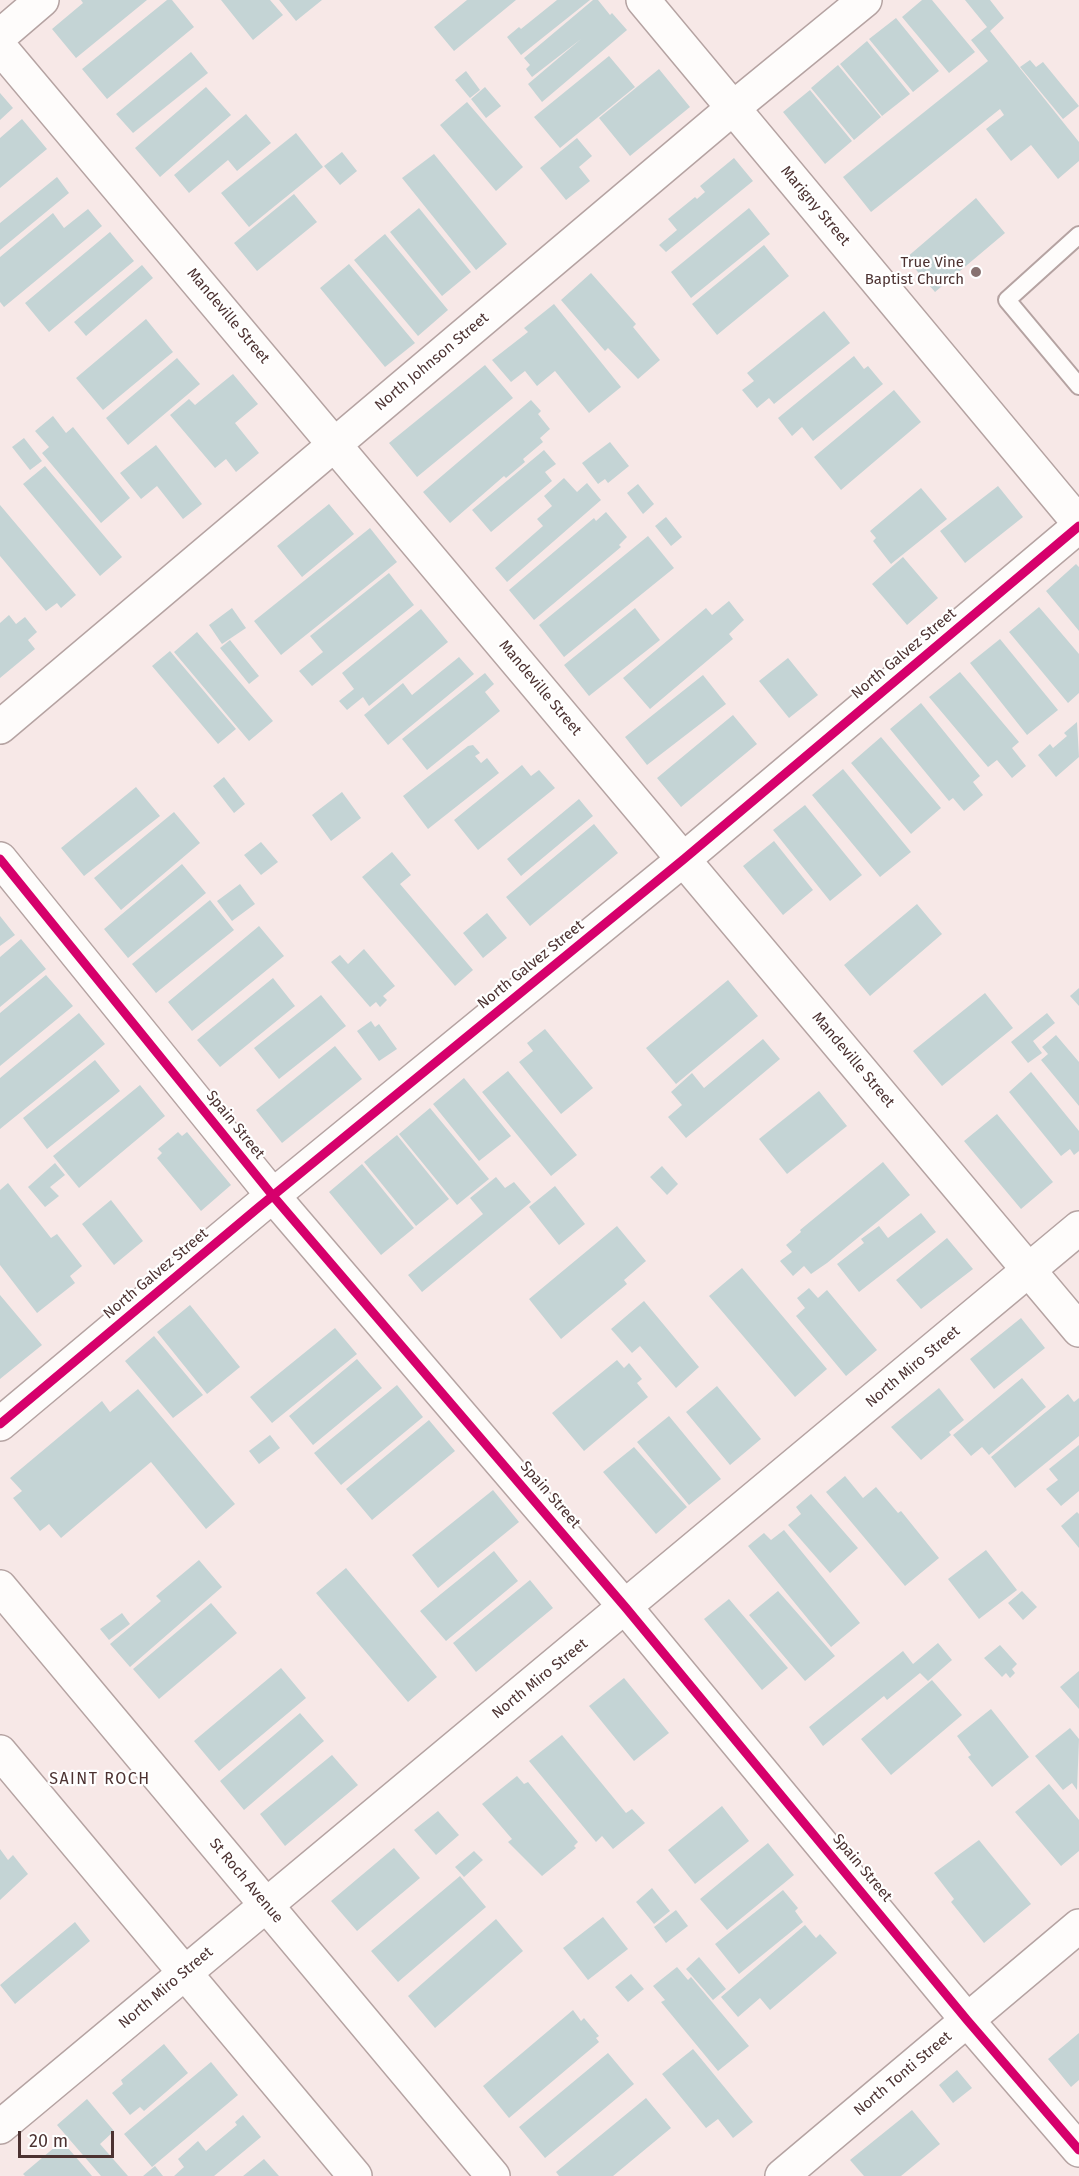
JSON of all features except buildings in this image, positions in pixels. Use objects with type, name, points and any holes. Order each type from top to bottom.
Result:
[{"type":"street","points":[[0,36],[42,0]]},
{"type":"street","name":"Marigny Street","points":[[643,0],[1079,525]]},
{"type":"street","name":"North Johnson Street","points":[[0,727],[733,108],[865,0]]},
{"type":"street","name":"Mandeville Street","points":[[0,47],[336,443],[1079,1330]]},
{"type":"street","name":"North Galvez Street","points":[[0,1424],[273,1196],[684,859],[1079,525]]},
{"type":"street","name":"Spain Street","points":[[0,859],[273,1196],[626,1608],[968,2020],[1079,2150]]},
{"type":"street","name":"North Miro Street","points":[[0,2127],[266,1904],[626,1608],[1079,1228]]},
{"type":"street","name":"St Roch Avenue","points":[[0,1587],[493,2176]]},
{"type":"street","points":[[0,1752],[355,2176]]},
{"type":"street","name":"North Tonti Street","points":[[782,2176],[1079,1926]]},
{"type":"lane","points":[[1079,235],[1007,300],[1079,386]]},
{"type":"cycle path","points":[[0,1424],[259,1207],[684,859],[1079,526]]},
{"type":"cycle path","points":[[0,859],[273,1196],[626,1608],[967,2020],[1079,2150]]},
{"type":"place","name":"True Vine Baptist Church","points":[[976,272]]},
{"type":"district","name":"SAINT ROCH","points":[[100,1780]]}]
